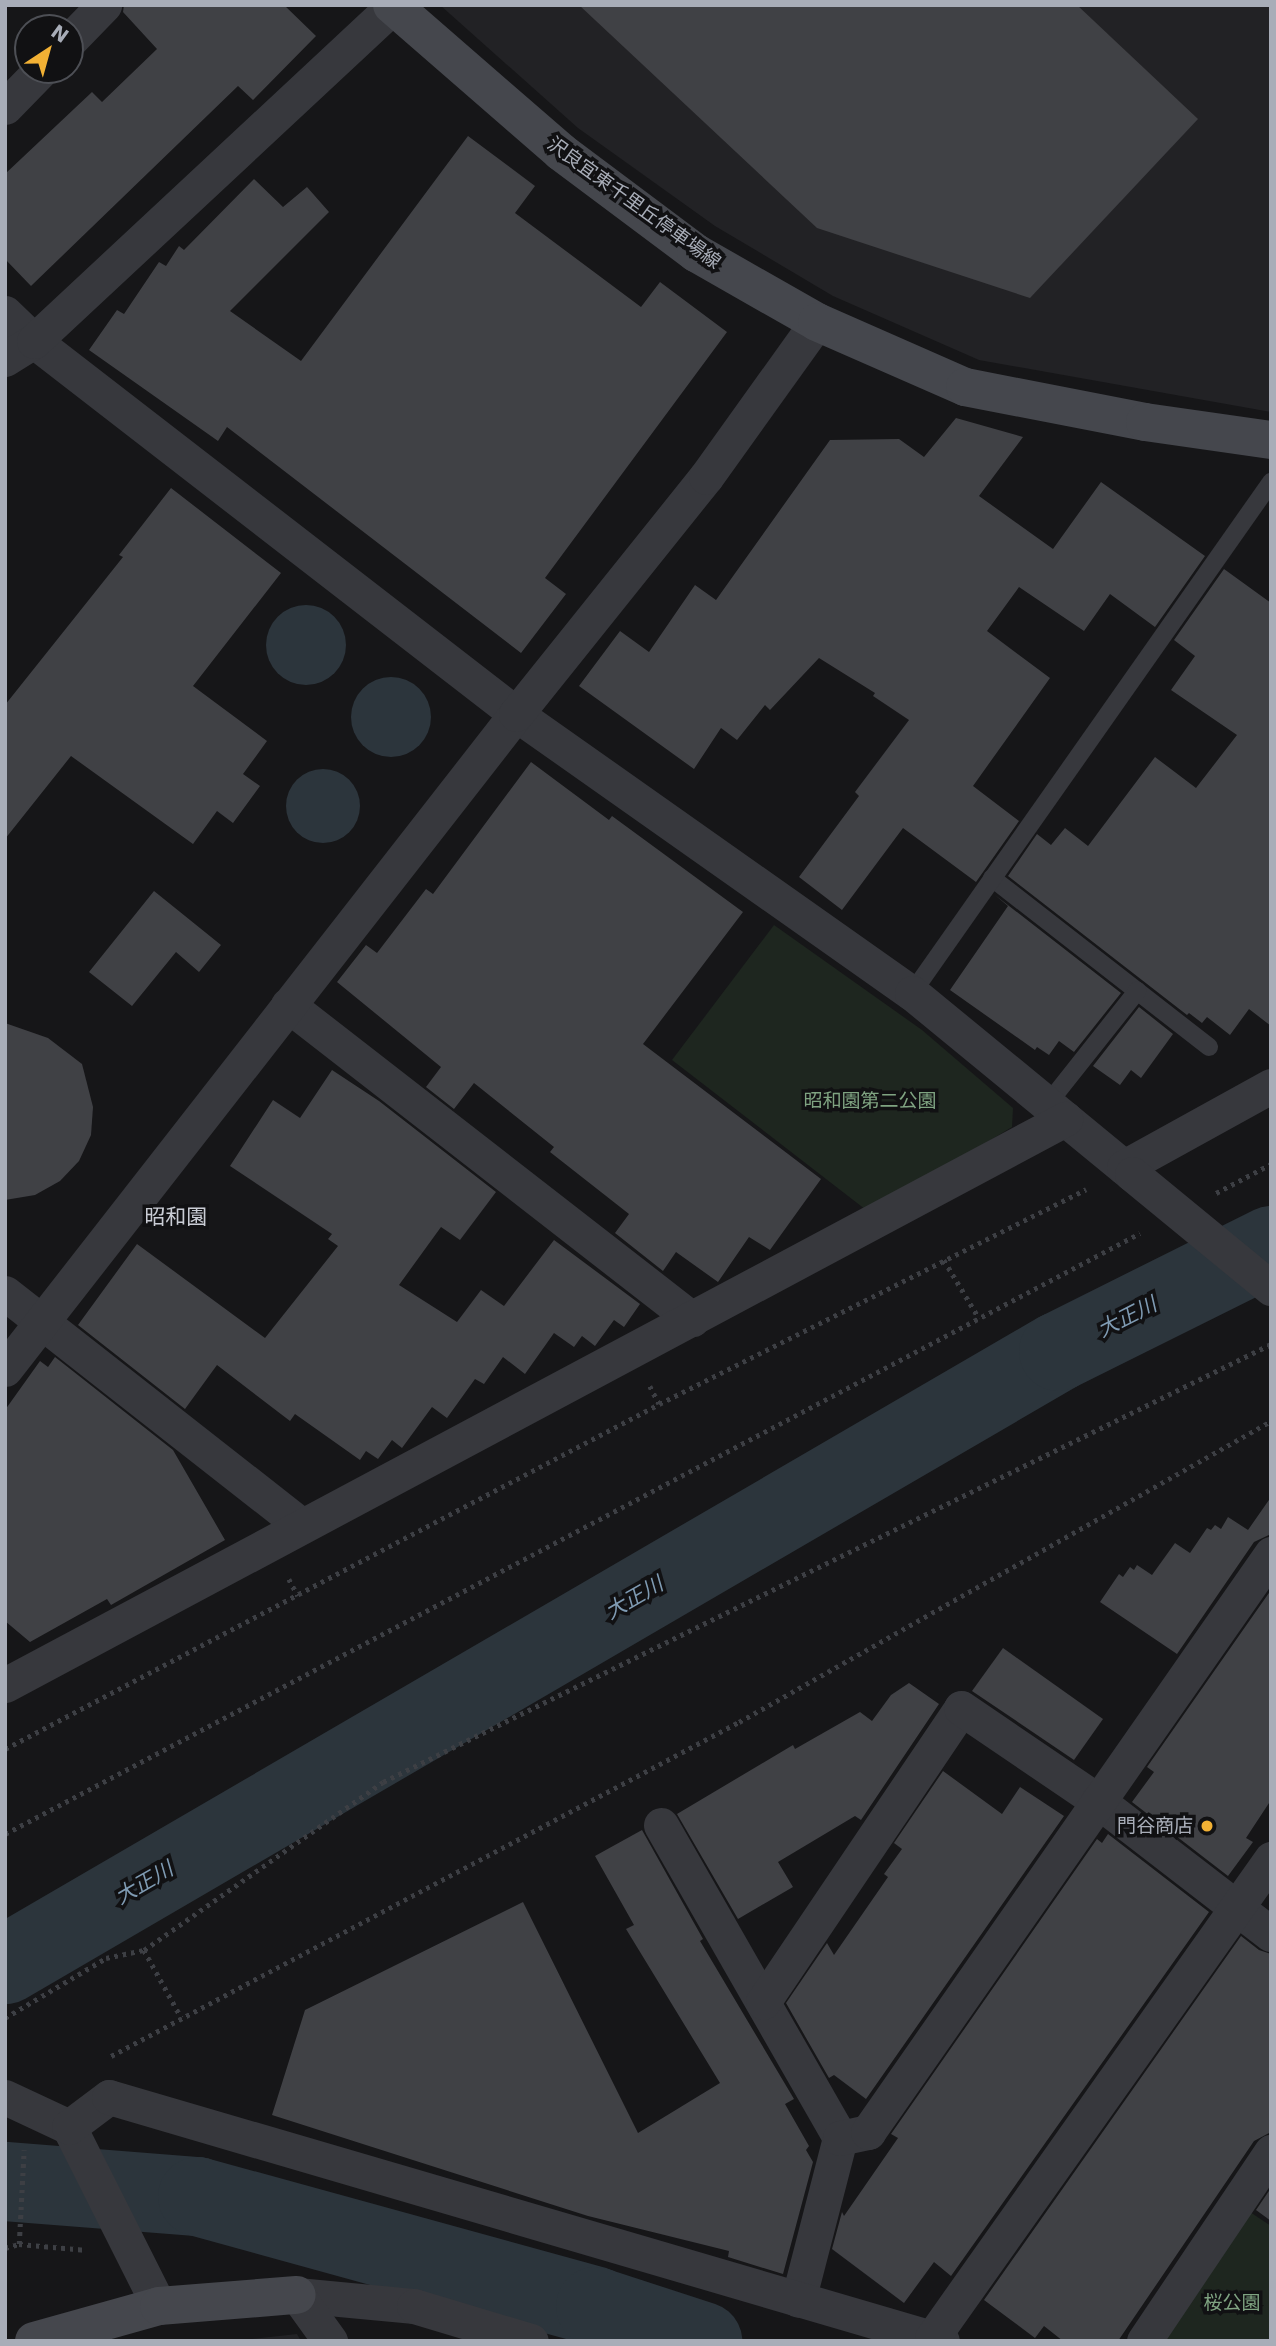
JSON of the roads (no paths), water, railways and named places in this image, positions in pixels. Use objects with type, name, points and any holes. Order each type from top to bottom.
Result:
[{"type":"main road","name":"沢良宜東千里丘停車場線","points":[[392,6],[561,152],[696,253],[817,322],[965,387],[1145,422],[1271,440]]},
{"type":"main road","points":[[34,2341],[159,2305],[297,2295]]},
{"type":"street","points":[[84,26],[104,5]]},
{"type":"street","points":[[5,359],[34,341],[392,6]]},
{"type":"street","points":[[5,107],[27,84]]},
{"type":"street","points":[[5,313],[34,341],[516,714],[912,993],[1271,1288]]},
{"type":"street","points":[[5,1368],[516,714],[706,477],[817,322]]},
{"type":"street","points":[[288,1005],[692,1319]]},
{"type":"street","points":[[1128,1171],[1271,1086]]},
{"type":"street","points":[[8,1680],[692,1319],[1055,1112]]},
{"type":"street","points":[[5,1293],[301,1525]]},
{"type":"street","points":[[840,2138],[868,2132],[1271,1554]]},
{"type":"street","points":[[763,2002],[961,1708],[1098,1801],[1271,1934]]},
{"type":"street","points":[[661,1825],[840,2138],[798,2300]]},
{"type":"street","points":[[69,2127],[110,2097],[937,2339],[1271,1859]]},
{"type":"street","points":[[7,2098],[69,2127],[159,2305]]},
{"type":"street","points":[[1144,2341],[1271,2152]]},
{"type":"street","points":[[297,2295],[330,2341]]},
{"type":"street","points":[[297,2295],[414,2306],[531,2341]]},
{"type":"lane","points":[[912,993],[1271,482]]},
{"type":"lane","points":[[992,878],[1209,1048]]},
{"type":"lane","points":[[1055,1112],[1137,991]]},
{"type":"waterway","name":"大正川","points":[[5,1964],[1058,1351],[1271,1245]]},
{"type":"waterway","points":[[5,2181],[197,2196],[595,2306],[702,2341]]},
{"type":"place","name":"門谷商店","points":[[1207,1826]]},
{"type":"district","name":"昭和園","points":[[176,1217]]},
{"type":"park label","name":"昭和園第二公園","points":[[870,1101]]},
{"type":"park label","name":"桜公園","points":[[1232,2303]]}]
